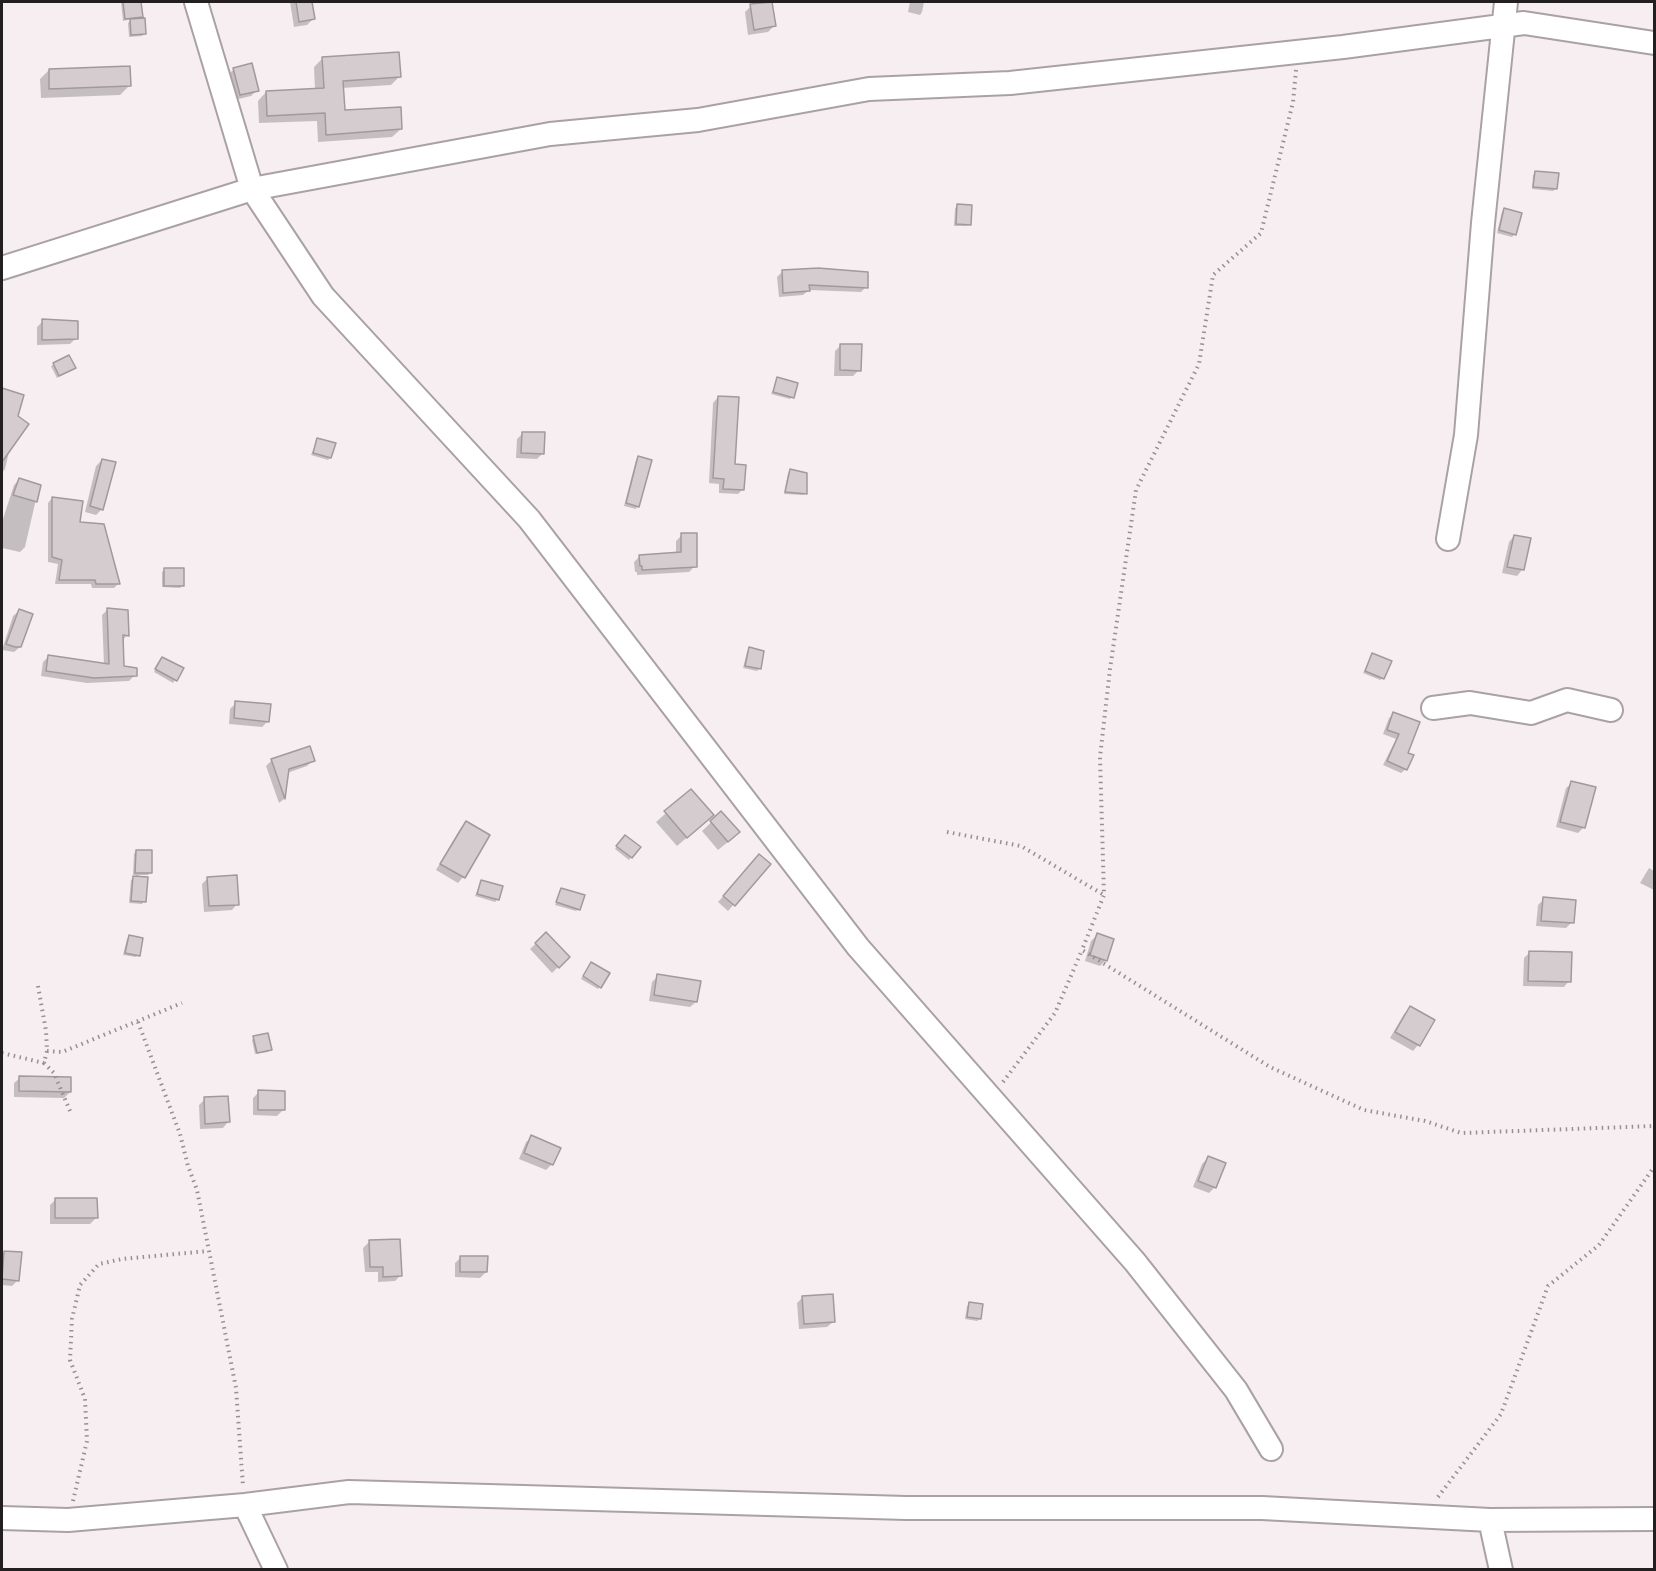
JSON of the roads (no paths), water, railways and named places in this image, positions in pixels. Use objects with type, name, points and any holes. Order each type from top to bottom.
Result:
[{"type":"street","points":[[196,2],[252,189],[323,296],[529,519],[858,947],[1135,1262],[1236,1390],[1271,1449]]},
{"type":"street","points":[[1448,539],[1467,435],[1483,223],[1506,2]]},
{"type":"street","points":[[2,268],[252,189],[550,134],[698,120],[869,89],[1010,83],[1299,52],[1524,23],[1654,43]]},
{"type":"street","points":[[1433,708],[1470,702],[1531,713],[1567,700],[1611,710]]},
{"type":"street","points":[[2,1518],[68,1520],[245,1505],[349,1492],[906,1508],[1262,1508],[1490,1520],[1654,1519]]},
{"type":"street","points":[[245,1505],[276,1569]]},
{"type":"street","points":[[1490,1520],[1501,1569]]}]
